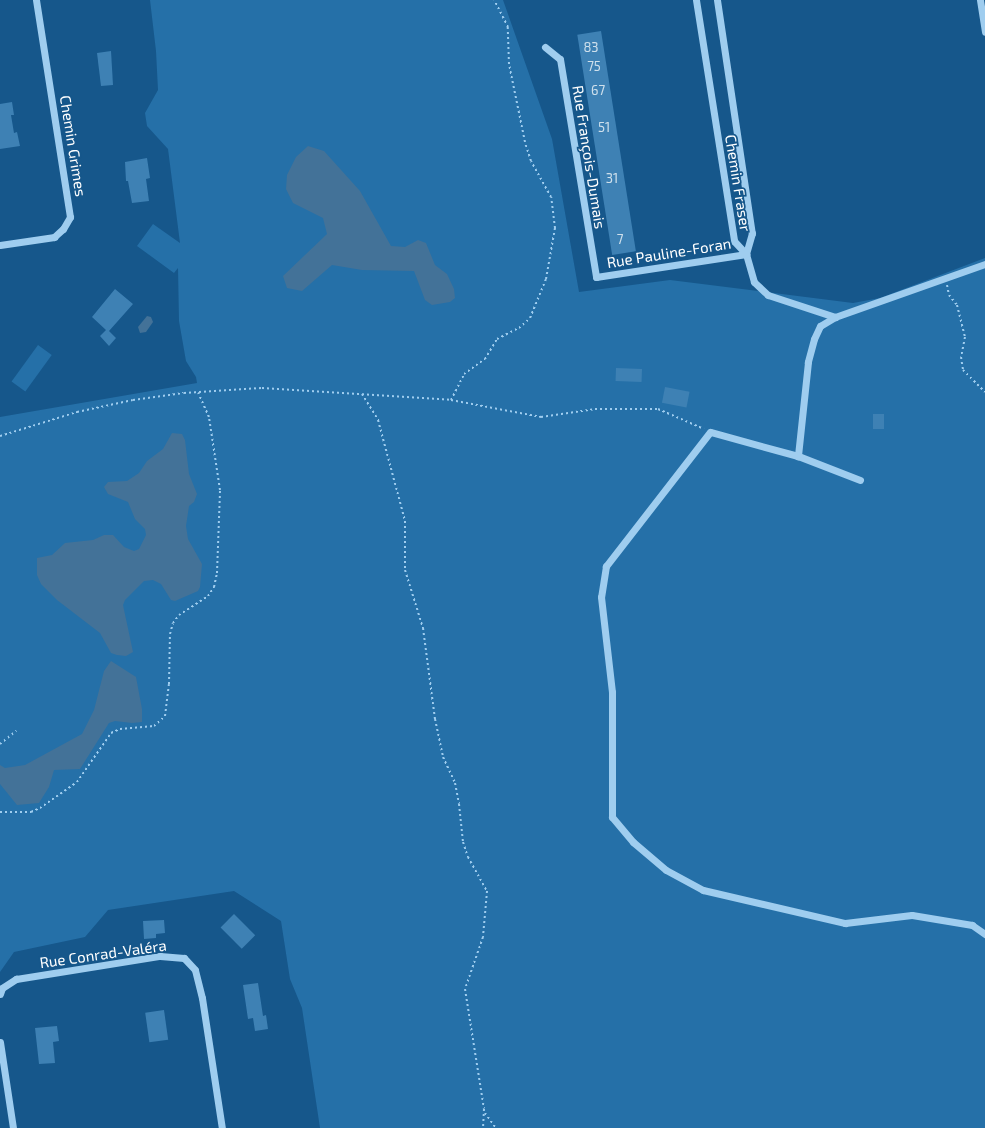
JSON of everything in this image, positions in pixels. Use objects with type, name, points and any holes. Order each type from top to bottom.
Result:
[{"type":"street","name":"Chemin Grimes","points":[[0,245],[54,237],[63,229],[70,217],[36,0]]},
{"type":"street","name":"Chemin Fraser","points":[[696,0],[734,241],[746,254]]},
{"type":"street","name":"Chemin Fraser","points":[[717,0],[752,233],[746,254]]},
{"type":"street","points":[[980,0],[985,32]]},
{"type":"street","name":"Rue François-Dumais","points":[[545,47],[560,60],[596,277]]},
{"type":"street","name":"Rue Pauline-Foran","points":[[596,277],[746,254]]},
{"type":"street","points":[[746,254],[754,282],[768,295],[835,317]]},
{"type":"street","points":[[798,456],[811,351],[820,326],[835,317],[985,264]]},
{"type":"street","points":[[860,480],[798,456],[710,432],[606,566],[601,597],[612,692],[612,817],[633,842],[666,870],[703,890],[845,923],[912,915],[972,925],[985,934]]},
{"type":"street","name":"Rue Conrad-Valéra","points":[[0,994],[2,988],[16,979],[160,956],[184,958],[195,970],[202,998],[222,1128]]},
{"type":"street","points":[[0,1042],[13,1128]]},
{"type":"path","points":[[451,400],[464,374],[485,359],[496,339],[519,328],[530,318],[546,280],[555,228],[551,197],[531,161],[525,142],[509,64],[508,27],[494,0]]},
{"type":"path","points":[[946,278],[947,290],[957,305],[966,337],[961,357],[963,370],[985,392]]},
{"type":"path","points":[[0,436],[77,412],[133,400],[198,392],[262,388],[451,400],[541,418],[595,409],[658,409],[710,432]]},
{"type":"path","points":[[0,812],[31,812],[40,808],[78,782],[111,733],[120,729],[154,726],[164,716],[169,684],[170,634],[173,623],[179,616],[208,596],[214,586],[217,573],[220,490],[209,417],[198,392]]},
{"type":"path","points":[[362,394],[378,420],[405,521],[405,570],[426,640],[435,719],[443,757],[454,784],[459,804],[463,842],[468,857],[487,890],[480,950],[465,989],[484,1112],[483,1128]]},
{"type":"path","points":[[0,744],[16,731]]},
{"type":"path","points":[[484,1112],[496,1128]]},
{"type":"shaded area","points":[[150,0],[503,0],[552,139],[579,292],[670,280],[853,303],[880,298],[985,258],[985,1128],[320,1128],[302,1008],[290,979],[281,921],[234,891],[108,910],[85,937],[14,952],[0,972],[0,417],[197,383],[196,377],[186,361],[179,321],[178,268],[174,273],[137,246],[153,224],[180,243],[168,149],[147,126],[145,113],[158,90],[156,51]]},
{"type":"shaded area","points":[[308,146],[324,151],[360,191],[391,246],[405,247],[418,240],[426,243],[435,265],[447,274],[454,289],[455,298],[450,302],[432,305],[425,300],[414,271],[362,270],[332,265],[302,291],[287,288],[283,276],[327,234],[323,218],[293,203],[286,189],[287,175],[296,157]]},
{"type":"shaded area","points":[[147,316],[151,317],[153,322],[146,332],[140,333],[138,327]]},
{"type":"shaded area","points":[[38,345],[52,355],[25,391],[12,381]]},
{"type":"shaded area","points":[[172,433],[182,434],[185,440],[189,474],[197,494],[194,502],[189,506],[186,526],[188,539],[202,564],[200,587],[198,591],[175,601],[171,600],[161,584],[153,580],[144,581],[125,600],[123,605],[133,652],[126,656],[117,655],[111,653],[100,633],[57,600],[41,584],[37,575],[37,558],[52,555],[65,543],[93,540],[104,535],[113,535],[124,547],[134,551],[139,549],[146,535],[145,529],[135,519],[128,502],[108,494],[104,487],[108,482],[127,481],[139,473],[147,461],[163,449]]},
{"type":"shaded area","points":[[111,661],[136,677],[142,709],[142,722],[132,723],[115,721],[109,723],[80,769],[54,770],[49,787],[39,803],[17,805],[0,784],[0,765],[5,768],[25,765],[82,734],[94,710],[104,671]]},
{"type":"building","points":[[601,31],[636,251],[612,255],[577,35]]},
{"type":"building","points":[[111,51],[113,85],[101,86],[97,53]]},
{"type":"building","points":[[12,102],[14,115],[11,115],[14,133],[17,132],[20,146],[0,149],[0,104]]},
{"type":"building","points":[[147,158],[150,178],[146,179],[149,201],[132,203],[128,181],[126,181],[125,162]]},
{"type":"building","points":[[115,289],[133,304],[109,331],[116,338],[109,346],[100,336],[106,330],[92,317]]},
{"type":"building","points":[[616,368],[642,369],[642,382],[616,381]]},
{"type":"building","points":[[665,387],[690,392],[686,407],[662,403]]},
{"type":"building","points":[[873,414],[884,414],[884,429],[873,429]]},
{"type":"building","points":[[234,914],[255,935],[242,949],[221,927]]},
{"type":"building","points":[[164,920],[165,933],[156,934],[156,938],[144,939],[143,921]]},
{"type":"building","points":[[258,983],[263,1016],[266,1015],[268,1029],[255,1031],[253,1018],[248,1019],[243,985]]},
{"type":"building","points":[[164,1010],[168,1040],[149,1042],[145,1013]]},
{"type":"building","points":[[57,1026],[59,1041],[53,1042],[55,1063],[39,1064],[35,1028]]}]
